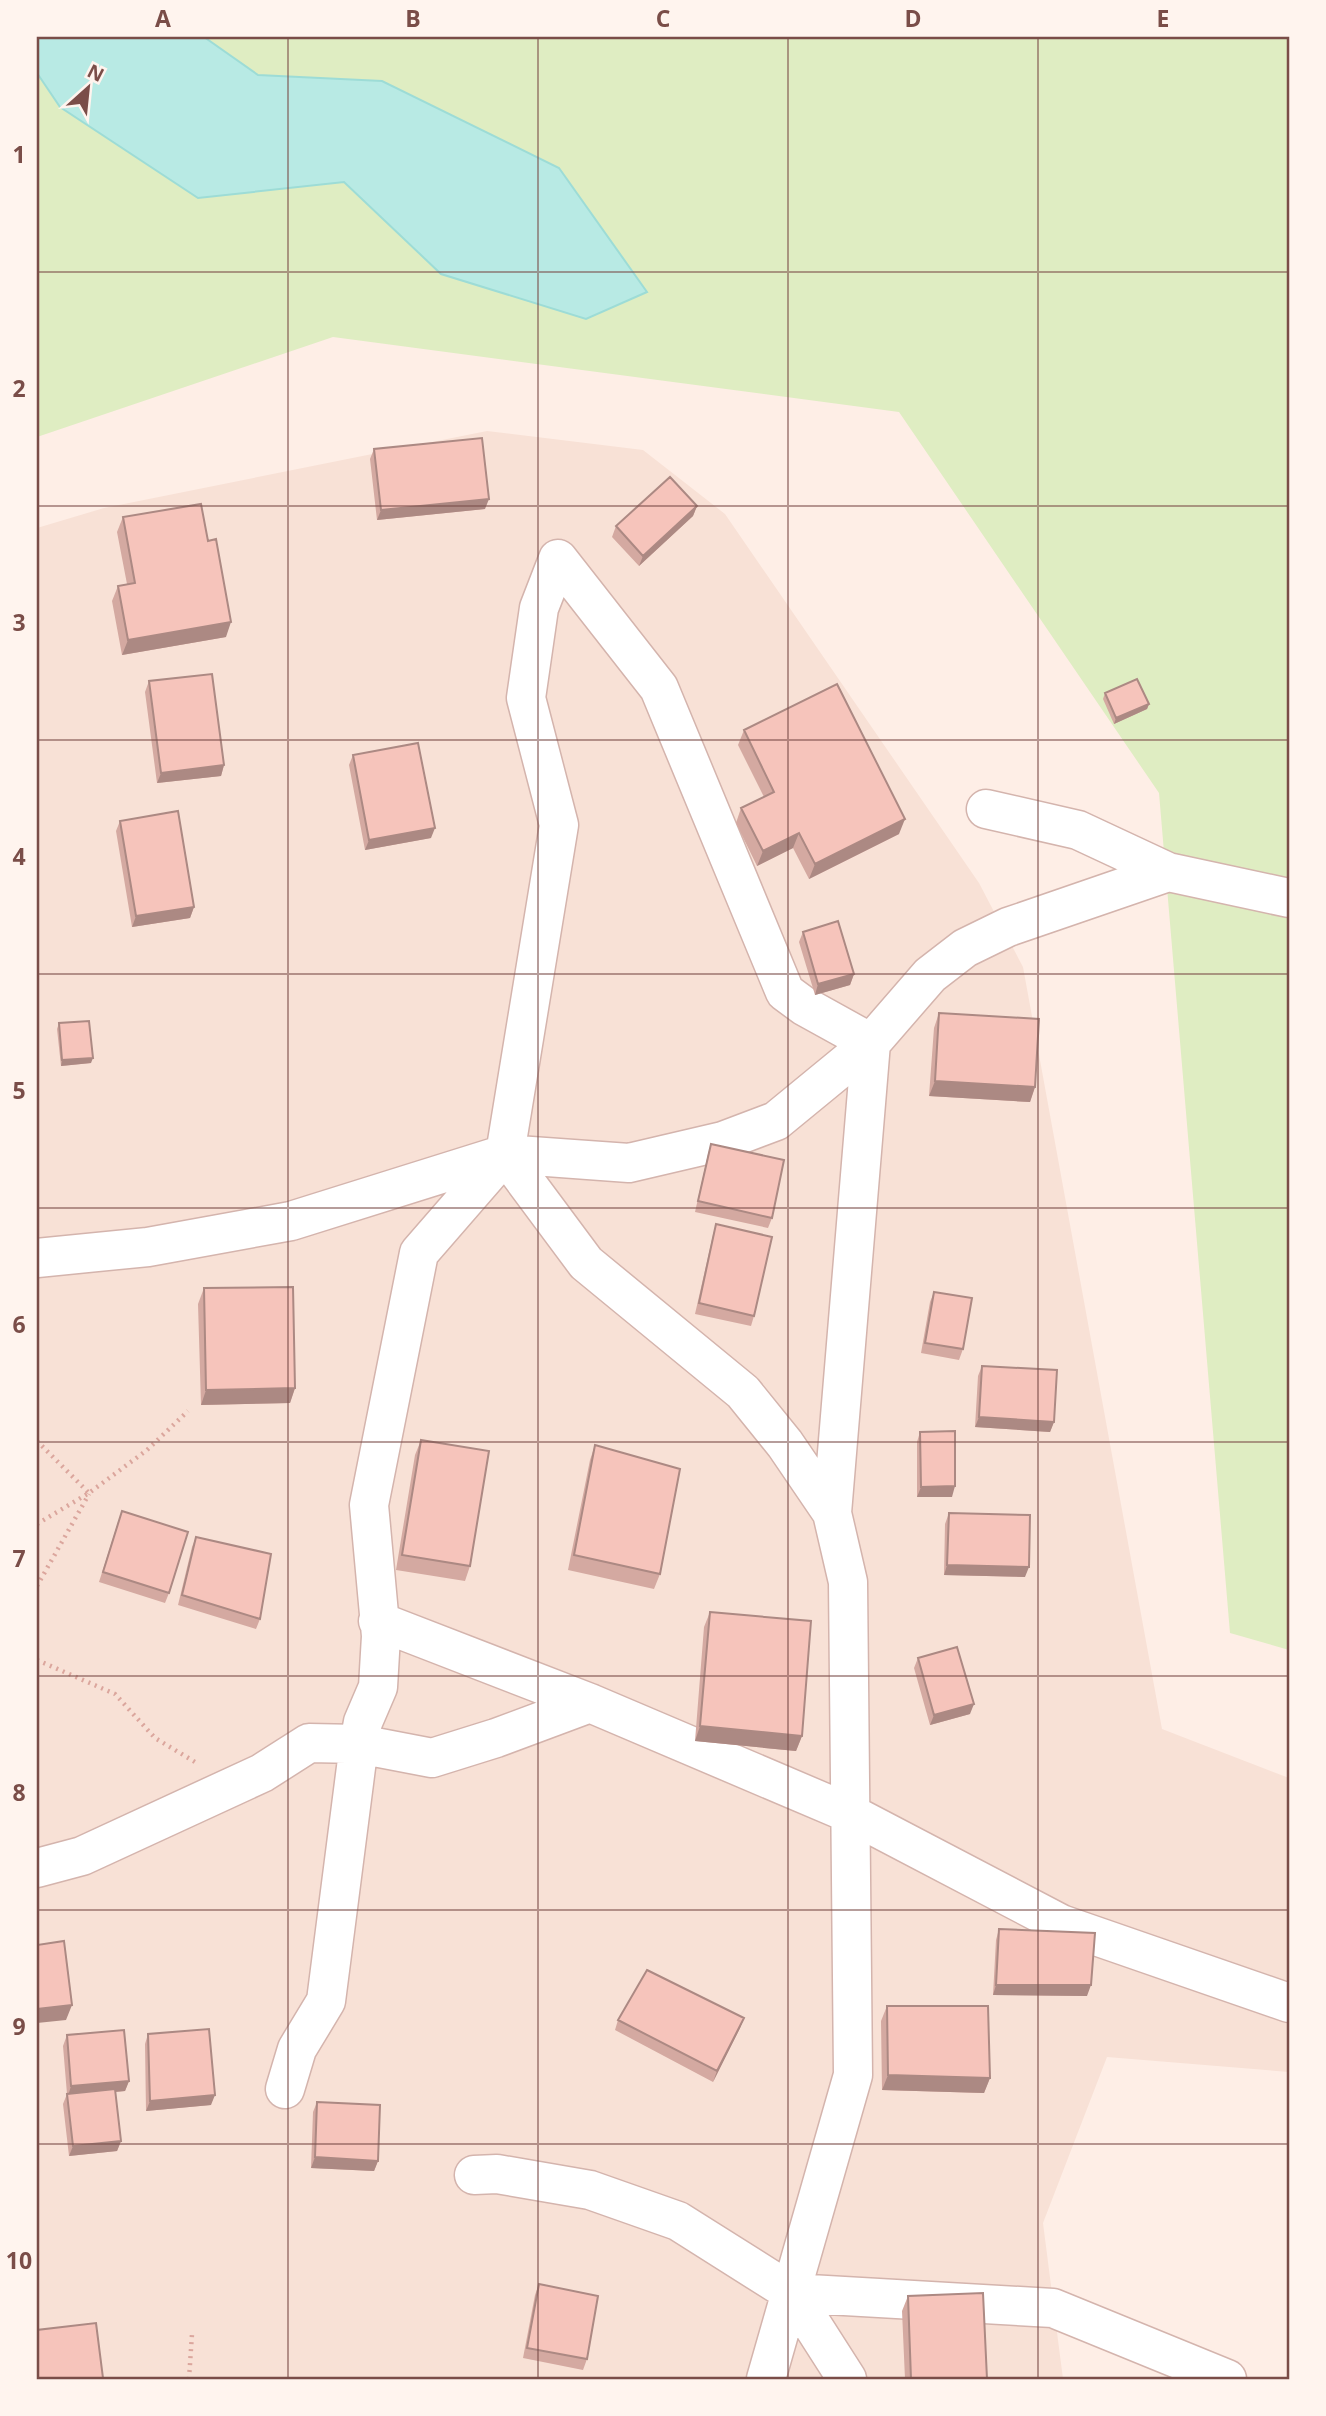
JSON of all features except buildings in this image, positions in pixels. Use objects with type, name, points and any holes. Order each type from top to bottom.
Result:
[{"type":"street","points":[[285,2089],[297,2049],[326,2001],[359,1744],[363,1722],[378,1686],[381,1636],[369,1505],[419,1253],[505,1154],[559,825],[527,698],[539,608],[558,559],[659,688],[785,992],[804,1006],[871,1043]]},
{"type":"street","points":[[986,809],[1078,830],[1168,873],[1289,898]]},
{"type":"street","points":[[37,1258],[148,1247],[291,1221],[505,1154],[629,1163],[723,1142],[776,1121],[871,1043],[930,975],[965,947],[1008,927],[1168,873]]},
{"type":"street","points":[[766,2379],[853,2075],[848,1582],[832,1513],[871,1043]]},
{"type":"street","points":[[505,1154],[586,1263],[743,1392],[785,1444],[832,1513]]},
{"type":"street","points":[[378,1621],[590,1703],[851,1814],[1061,1924],[1289,2003]]},
{"type":"street","points":[[37,1868],[82,1856],[262,1773],[309,1743],[359,1744],[432,1758],[496,1738],[590,1703]]},
{"type":"street","points":[[474,2175],[497,2174],[590,2190],[678,2221],[792,2293],[847,2379]]},
{"type":"street","points":[[792,2293],[1053,2308],[1227,2379]]},
{"type":"path","points":[[37,1524],[89,1493],[147,1450],[188,1411]]},
{"type":"path","points":[[37,1441],[89,1493]]},
{"type":"path","points":[[37,1586],[89,1493]]},
{"type":"path","points":[[37,1660],[115,1694],[155,1738],[193,1761],[262,1773]]},
{"type":"path","points":[[189,2379],[192,2334]]},
{"type":"shaded area","points":[[487,431],[643,450],[725,514],[979,883],[1023,967],[1162,1729],[1289,1778],[1289,2072],[1107,2057],[1043,2223],[1063,2379],[37,2379],[37,528],[104,508]]},
{"type":"green space","points":[[37,37],[1289,37],[1289,1650],[1230,1633],[1159,793],[899,412],[333,337],[37,437]]},
{"type":"water","points":[[37,37],[204,37],[258,75],[382,81],[559,168],[647,292],[586,319],[441,274],[344,182],[198,198],[60,107],[37,73]]}]
